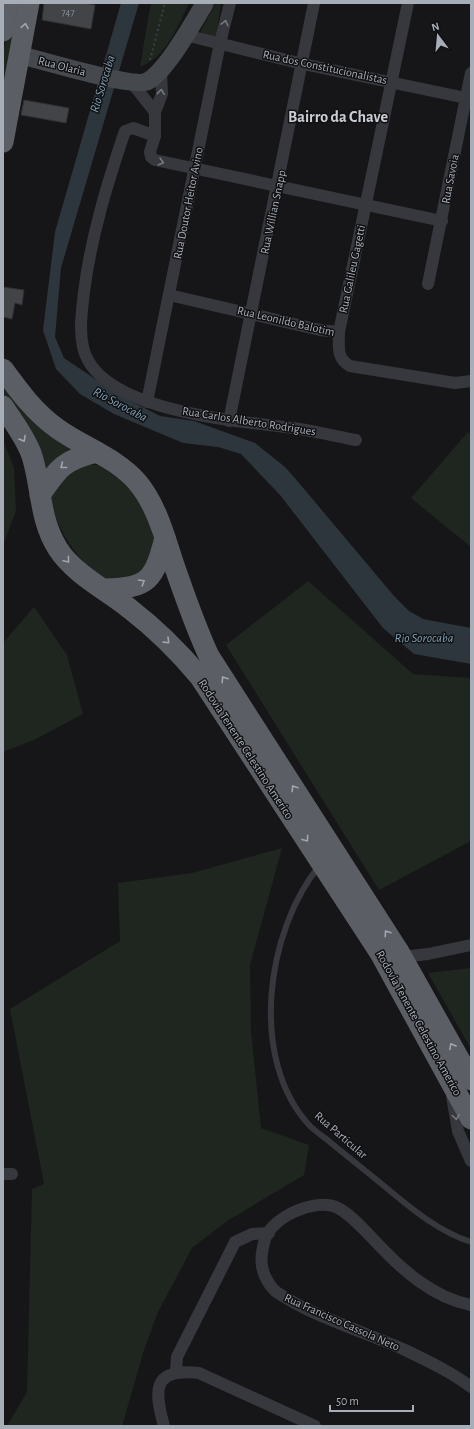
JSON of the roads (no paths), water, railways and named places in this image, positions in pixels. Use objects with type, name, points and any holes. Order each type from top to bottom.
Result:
[{"type":"highway","points":[[3,31],[8,3]]},
{"type":"highway","points":[[3,142],[29,3]]},
{"type":"highway","name":"Rodovia Tenente Celestino Americo","points":[[3,369],[37,411],[58,429],[98,452],[138,482],[150,501],[165,538],[195,627],[209,656],[402,957],[471,1080]]},
{"type":"highway","name":"Rodovia Tenente Celestino Americo","points":[[3,406],[29,449],[40,495],[43,517],[50,535],[59,550],[69,564],[104,589],[158,633],[179,652],[200,677],[380,953],[471,1119]]},
{"type":"highway","points":[[40,495],[64,464],[80,456],[98,452]]},
{"type":"highway","points":[[104,589],[129,588],[141,584],[150,577],[158,564],[165,538]]},
{"type":"main road","points":[[135,83],[161,71],[206,3]]},
{"type":"main road","name":"Rua Olaria","points":[[20,55],[135,83]]},
{"type":"street","name":"Rua Doutor Heitor Avino","points":[[148,402],[220,43],[230,3]]},
{"type":"street","name":"Rua Willian Snapp","points":[[229,421],[278,187],[314,3]]},
{"type":"street","name":"Rua Galileu Gagetti","points":[[339,332],[408,3]]},
{"type":"street","name":"Rua dos Constitucionalistas","points":[[185,35],[303,64],[466,98]]},
{"type":"street","points":[[161,71],[162,94],[155,112],[155,136],[150,152],[151,157],[155,160],[194,170],[442,220]]},
{"type":"street","name":"Rua Savoia","points":[[428,284],[471,73]]},
{"type":"street","points":[[135,83],[155,112]]},
{"type":"street","name":"Rua Carlos Alberto Rodrigues","points":[[155,136],[133,128],[125,131],[104,195],[87,266],[81,318],[83,347],[92,367],[112,384],[148,402],[195,415],[229,421],[296,428],[356,440]]},
{"type":"street","name":"Rua Leonildo Balotim","points":[[169,295],[252,312],[320,330],[339,332],[339,356],[343,362],[350,366],[455,383],[471,381]]},
{"type":"street","points":[[402,957],[428,954],[471,945]]},
{"type":"street","points":[[450,1079],[458,1131],[471,1161]]},
{"type":"street","name":"Rua Francisco Cassola Neto","points":[[471,1305],[450,1300],[425,1285],[394,1261],[355,1221],[336,1207],[319,1205],[298,1209],[280,1220],[266,1237],[260,1258],[266,1279],[277,1293],[297,1304],[405,1350],[456,1377],[471,1387]]},
{"type":"street","points":[[176,1372],[177,1357],[234,1242],[252,1234],[269,1233]]},
{"type":"street","points":[[164,1426],[158,1404],[157,1393],[161,1383],[170,1374],[176,1372],[198,1374],[315,1426]]},
{"type":"lane","name":"Rua Particular","points":[[322,862],[307,880],[283,930],[270,989],[271,1024],[280,1074],[294,1102],[310,1126],[407,1206],[442,1228],[471,1242]]},
{"type":"water","name":"Rio Sorocaba","points":[[121,3],[139,3],[61,268],[55,337],[64,358],[119,395],[160,416],[194,421],[255,443],[285,467],[394,596],[409,611],[423,619],[471,628],[471,664],[414,654],[383,628],[280,495],[241,454],[218,447],[183,443],[114,414],[80,394],[56,369],[43,330],[55,232]]},
{"type":"district","name":"Bairro da Chave","points":[[338,117]]}]
